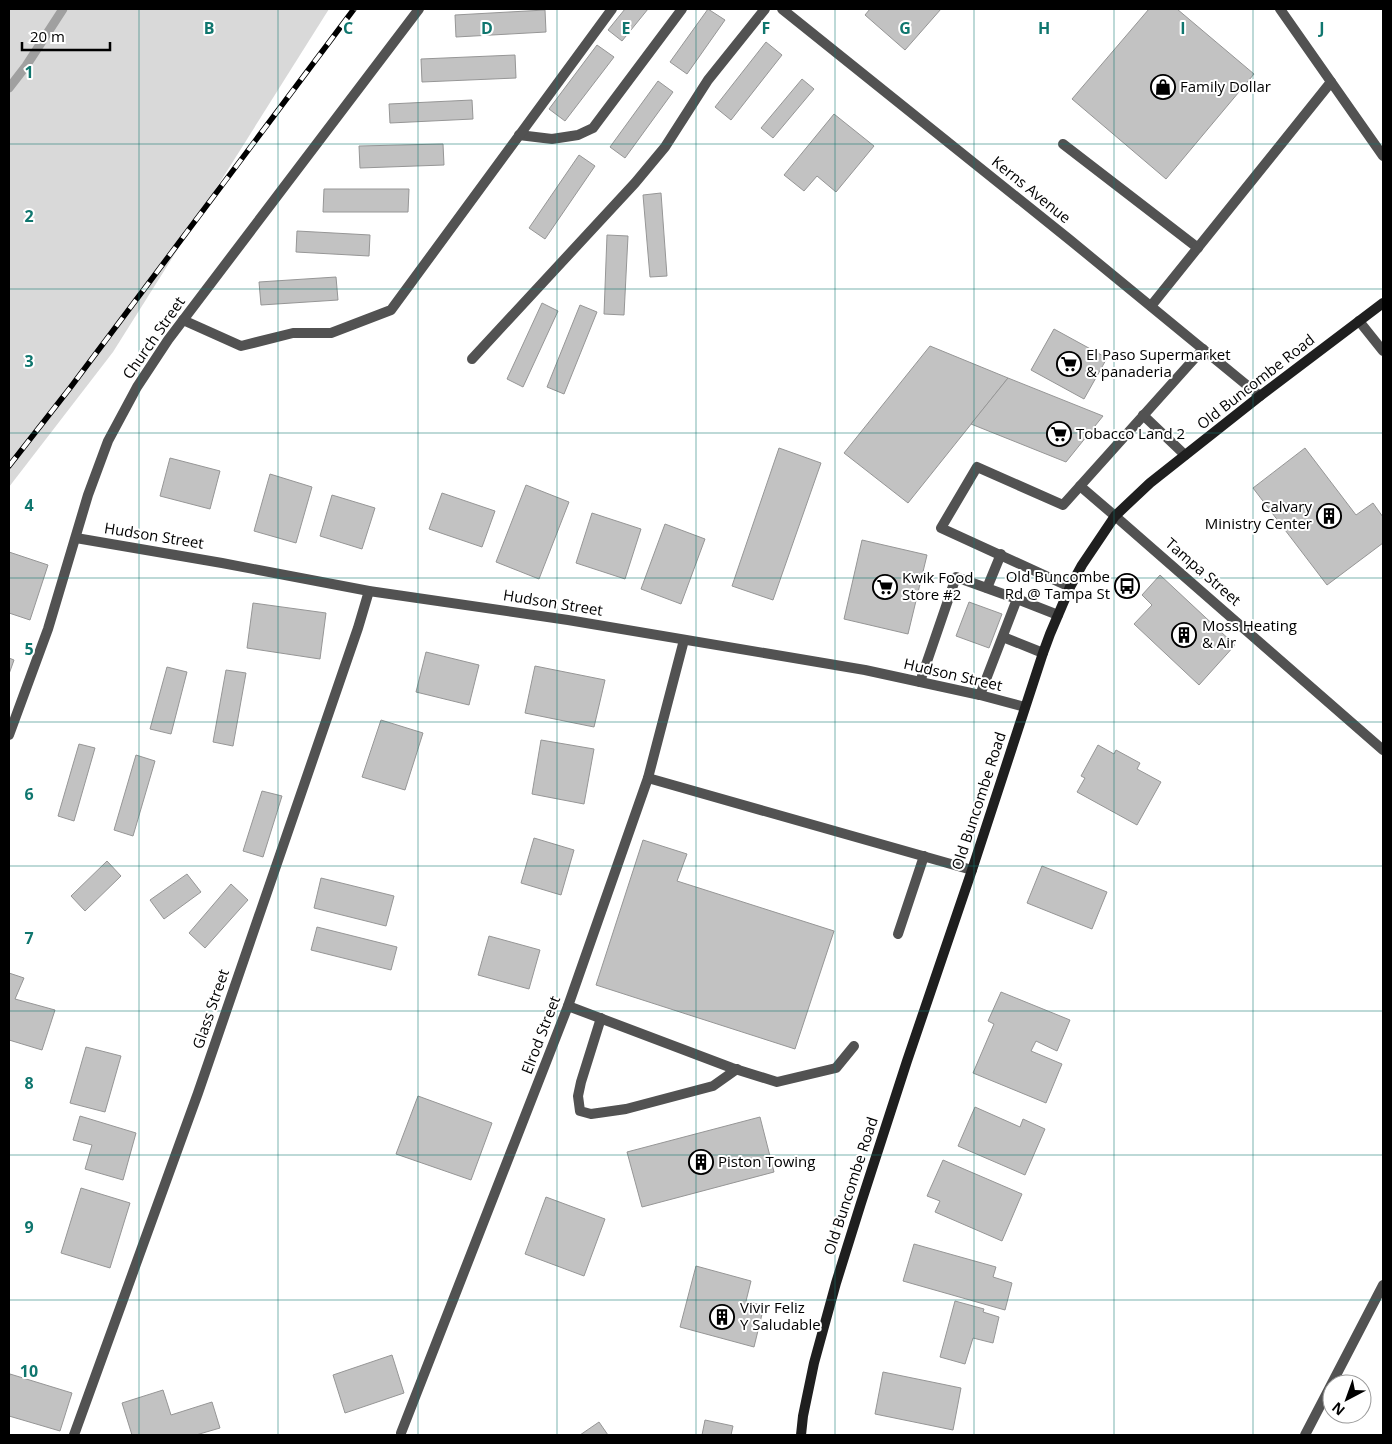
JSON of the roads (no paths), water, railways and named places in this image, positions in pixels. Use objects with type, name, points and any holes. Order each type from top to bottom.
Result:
[{"type":"street","name":"Church Street","points":[[9,735],[48,629],[88,495],[108,442],[137,387],[168,340],[419,9]]},
{"type":"street","points":[[183,320],[241,346],[293,333],[331,333],[391,310],[612,9]]},
{"type":"street","points":[[519,135],[552,139],[578,136],[593,128],[682,9]]},
{"type":"street","points":[[472,358],[635,183],[665,147],[708,80],[765,9]]},
{"type":"street","name":"Kerns Avenue","points":[[782,9],[1260,396]]},
{"type":"street","points":[[1280,9],[1383,156]]},
{"type":"street","points":[[1151,306],[1331,82]]},
{"type":"street","points":[[1063,144],[1198,248]]},
{"type":"street","name":"Old Buncombe Road","points":[[800,1435],[814,1363],[842,1265],[907,1062],[1043,653],[1070,587],[1082,565],[1115,516],[1150,483],[1260,396],[1383,303]]},
{"type":"street","points":[[1359,321],[1383,351]]},
{"type":"street","points":[[1070,587],[941,528],[977,467],[1064,505],[1203,349]]},
{"type":"street","points":[[1144,415],[1185,455]]},
{"type":"street","name":"Tampa Street","points":[[1080,486],[1383,750]]},
{"type":"street","name":"Hudson Street","points":[[76,538],[369,591],[568,620],[865,670],[980,695],[1025,707]]},
{"type":"street","points":[[987,588],[1001,554]]},
{"type":"street","points":[[920,682],[956,577],[1058,614]]},
{"type":"street","name":"Glass Street","points":[[74,1435],[202,1084],[369,591]]},
{"type":"street","points":[[980,695],[1018,599]]},
{"type":"street","points":[[1003,637],[1043,653]]},
{"type":"street","name":"Elrod Street","points":[[401,1433],[568,1006],[648,778],[684,640]]},
{"type":"street","points":[[648,778],[972,870]]},
{"type":"street","points":[[898,934],[924,856]]},
{"type":"street","points":[[568,1006],[777,1082],[836,1068],[854,1046]]},
{"type":"street","points":[[601,1018],[581,1082],[578,1096],[580,1111],[591,1114],[626,1109],[713,1086],[737,1069]]},
{"type":"street","points":[[1305,1435],[1383,1285]]},
{"type":"waterway","points":[[9,88],[26,66],[63,9]]},
{"type":"railway","points":[[9,466],[70,388],[354,9]]},
{"type":"place","name":"Family Dollar","points":[[1163,87]]},
{"type":"place","name":"El Paso Supermarket & panaderia","points":[[1069,364]]},
{"type":"place","name":"Tobacco Land 2","points":[[1059,434]]},
{"type":"place","name":"Calvary Ministry Center","points":[[1329,516]]},
{"type":"place","name":"Old Buncombe Rd @ Tampa St","points":[[1127,586]]},
{"type":"place","name":"Kwik Food Store #2","points":[[885,587]]},
{"type":"place","name":"Moss Heating & Air","points":[[1184,635]]},
{"type":"place","name":"Piston Towing","points":[[701,1162]]},
{"type":"place","name":"Vivir Feliz Y Saludable","points":[[722,1317]]}]
